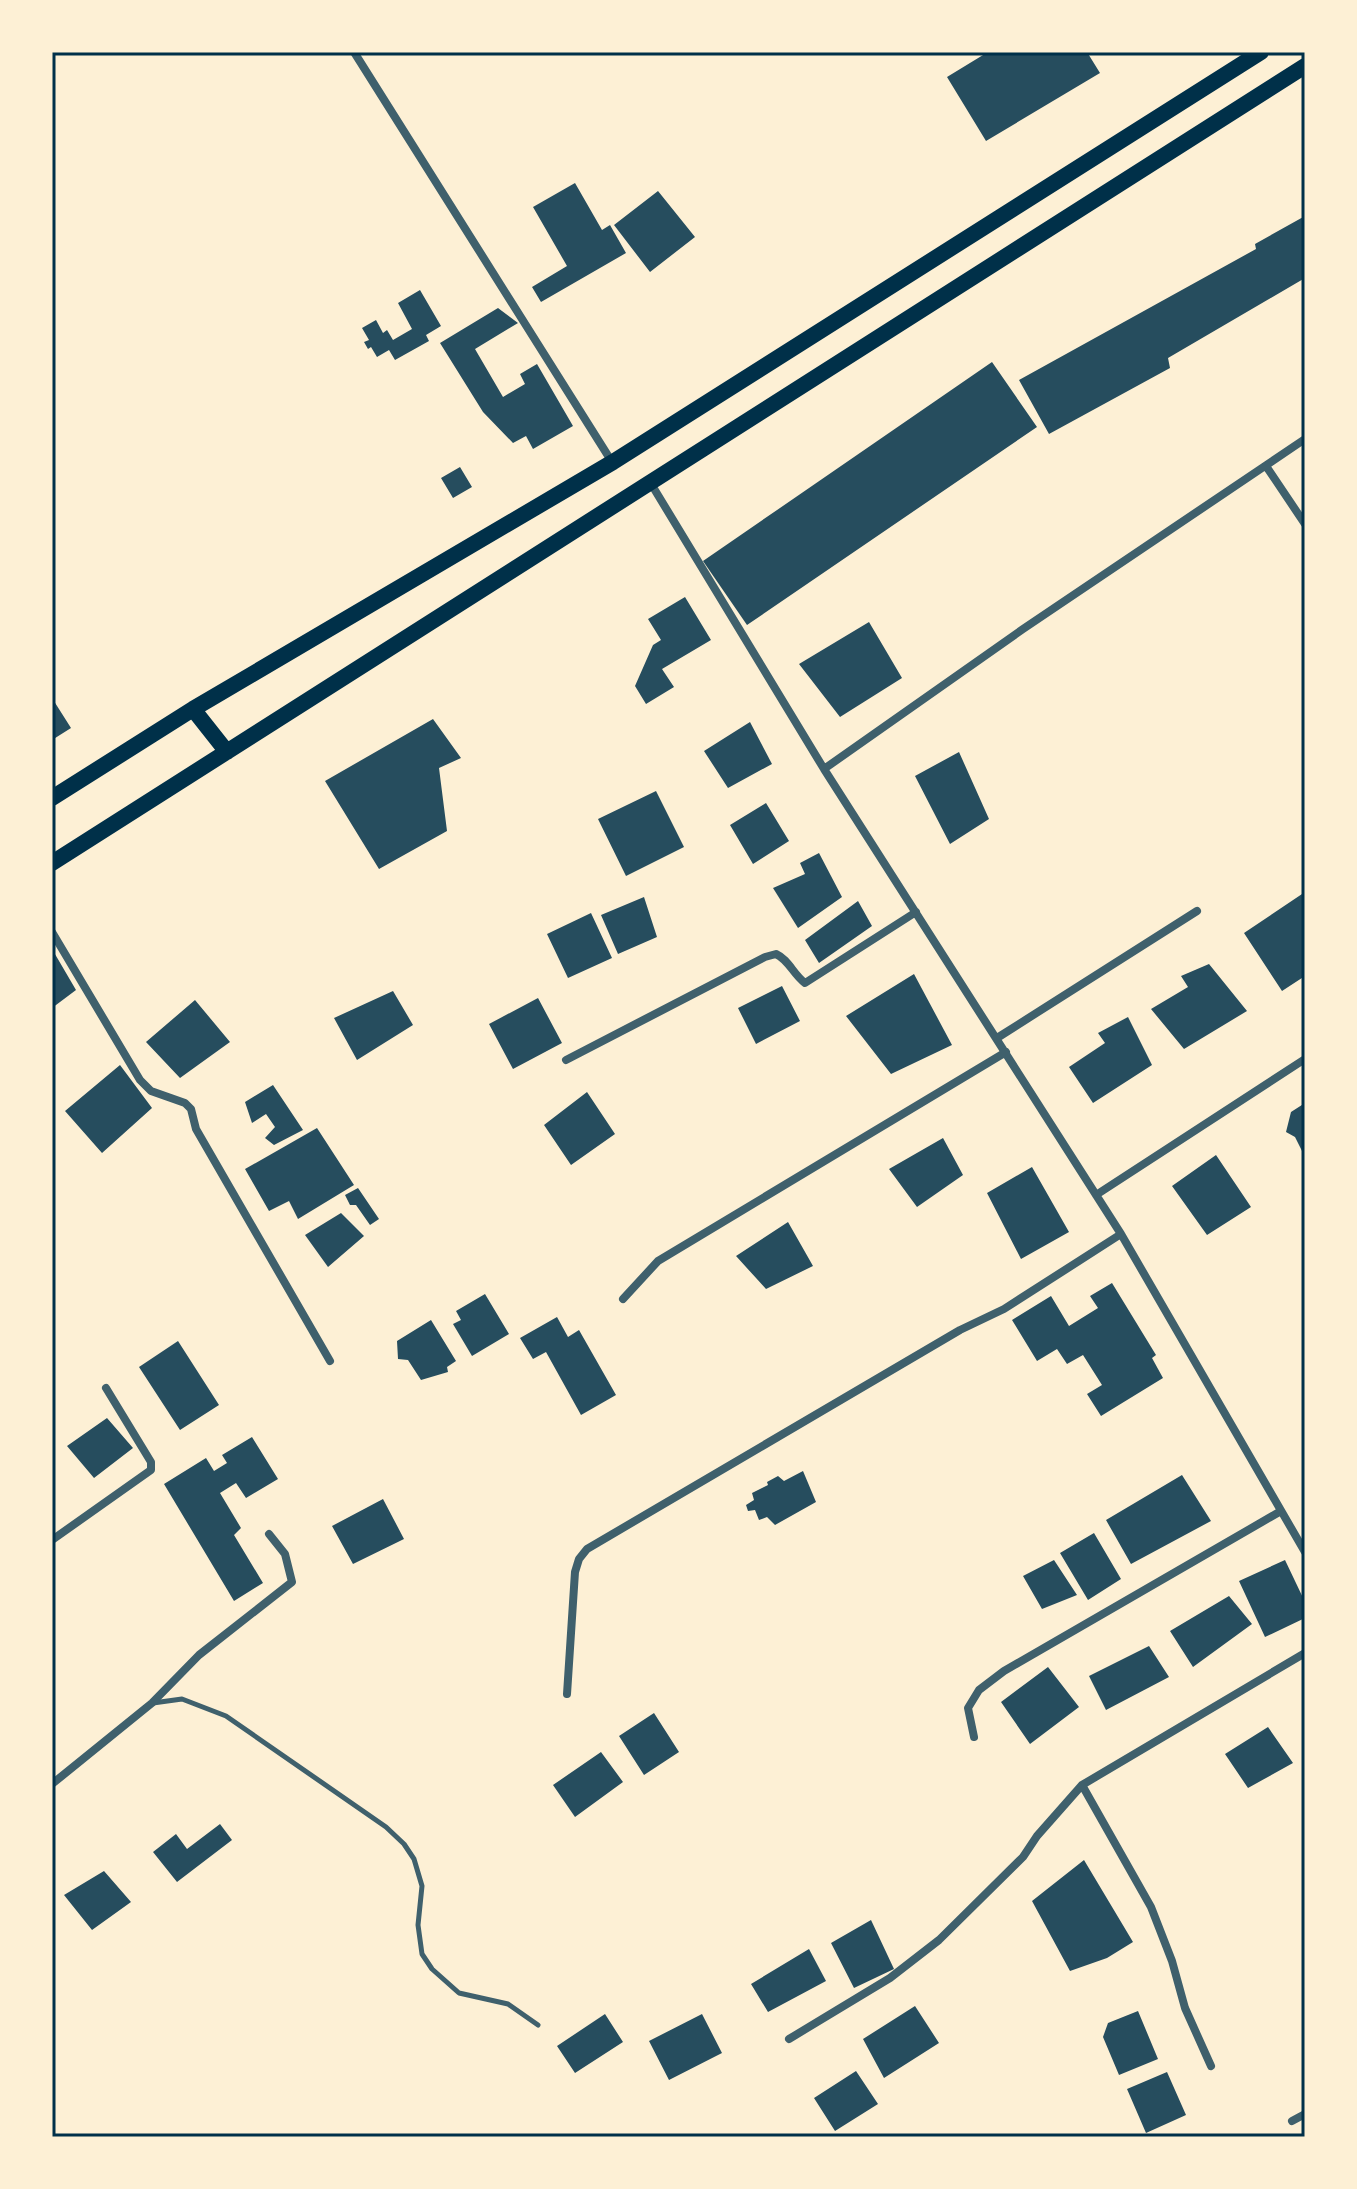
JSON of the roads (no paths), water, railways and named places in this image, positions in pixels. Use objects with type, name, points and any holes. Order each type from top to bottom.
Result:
[{"type":"highway","points":[[52,798],[193,709],[613,462],[1261,52]]},
{"type":"highway","points":[[52,863],[1305,66]]},
{"type":"highway","points":[[193,709],[227,752]]},
{"type":"street","points":[[354,52],[613,462]]},
{"type":"street","points":[[824,769],[1023,629],[1305,439]]},
{"type":"street","points":[[1266,466],[1305,524]]},
{"type":"street","points":[[650,481],[824,769],[1121,1234],[1305,1552]]},
{"type":"street","points":[[997,1038],[1197,911]]},
{"type":"street","points":[[566,1060],[765,957],[776,954],[785,958],[795,976],[805,983],[916,912]]},
{"type":"street","points":[[52,932],[140,1080],[151,1091],[185,1103],[191,1109],[196,1129],[330,1361]]},
{"type":"street","points":[[623,1299],[658,1261],[1006,1052]]},
{"type":"street","points":[[1096,1195],[1305,1059]]},
{"type":"street","points":[[567,1694],[575,1572],[579,1559],[587,1549],[960,1330],[1004,1309],[1121,1234]]},
{"type":"street","points":[[52,1540],[151,1470],[151,1462],[106,1388]]},
{"type":"street","points":[[974,1737],[968,1708],[979,1690],[1004,1671],[1281,1511]]},
{"type":"street","points":[[52,1784],[152,1703],[199,1655],[292,1582],[285,1554],[269,1534]]},
{"type":"street","points":[[789,2039],[890,1978],[939,1940],[1023,1857],[1037,1836],[1082,1785],[1305,1653]]},
{"type":"street","points":[[1082,1785],[1151,1907],[1172,1961],[1185,2008],[1211,2066]]},
{"type":"street","points":[[1292,2121],[1305,2114]]},
{"type":"lane","points":[[152,1703],[182,1699],[226,1716],[386,1827],[414,1859],[422,1886],[418,1925],[422,1954],[432,1969],[459,1993],[508,2004],[538,2025]]}]
